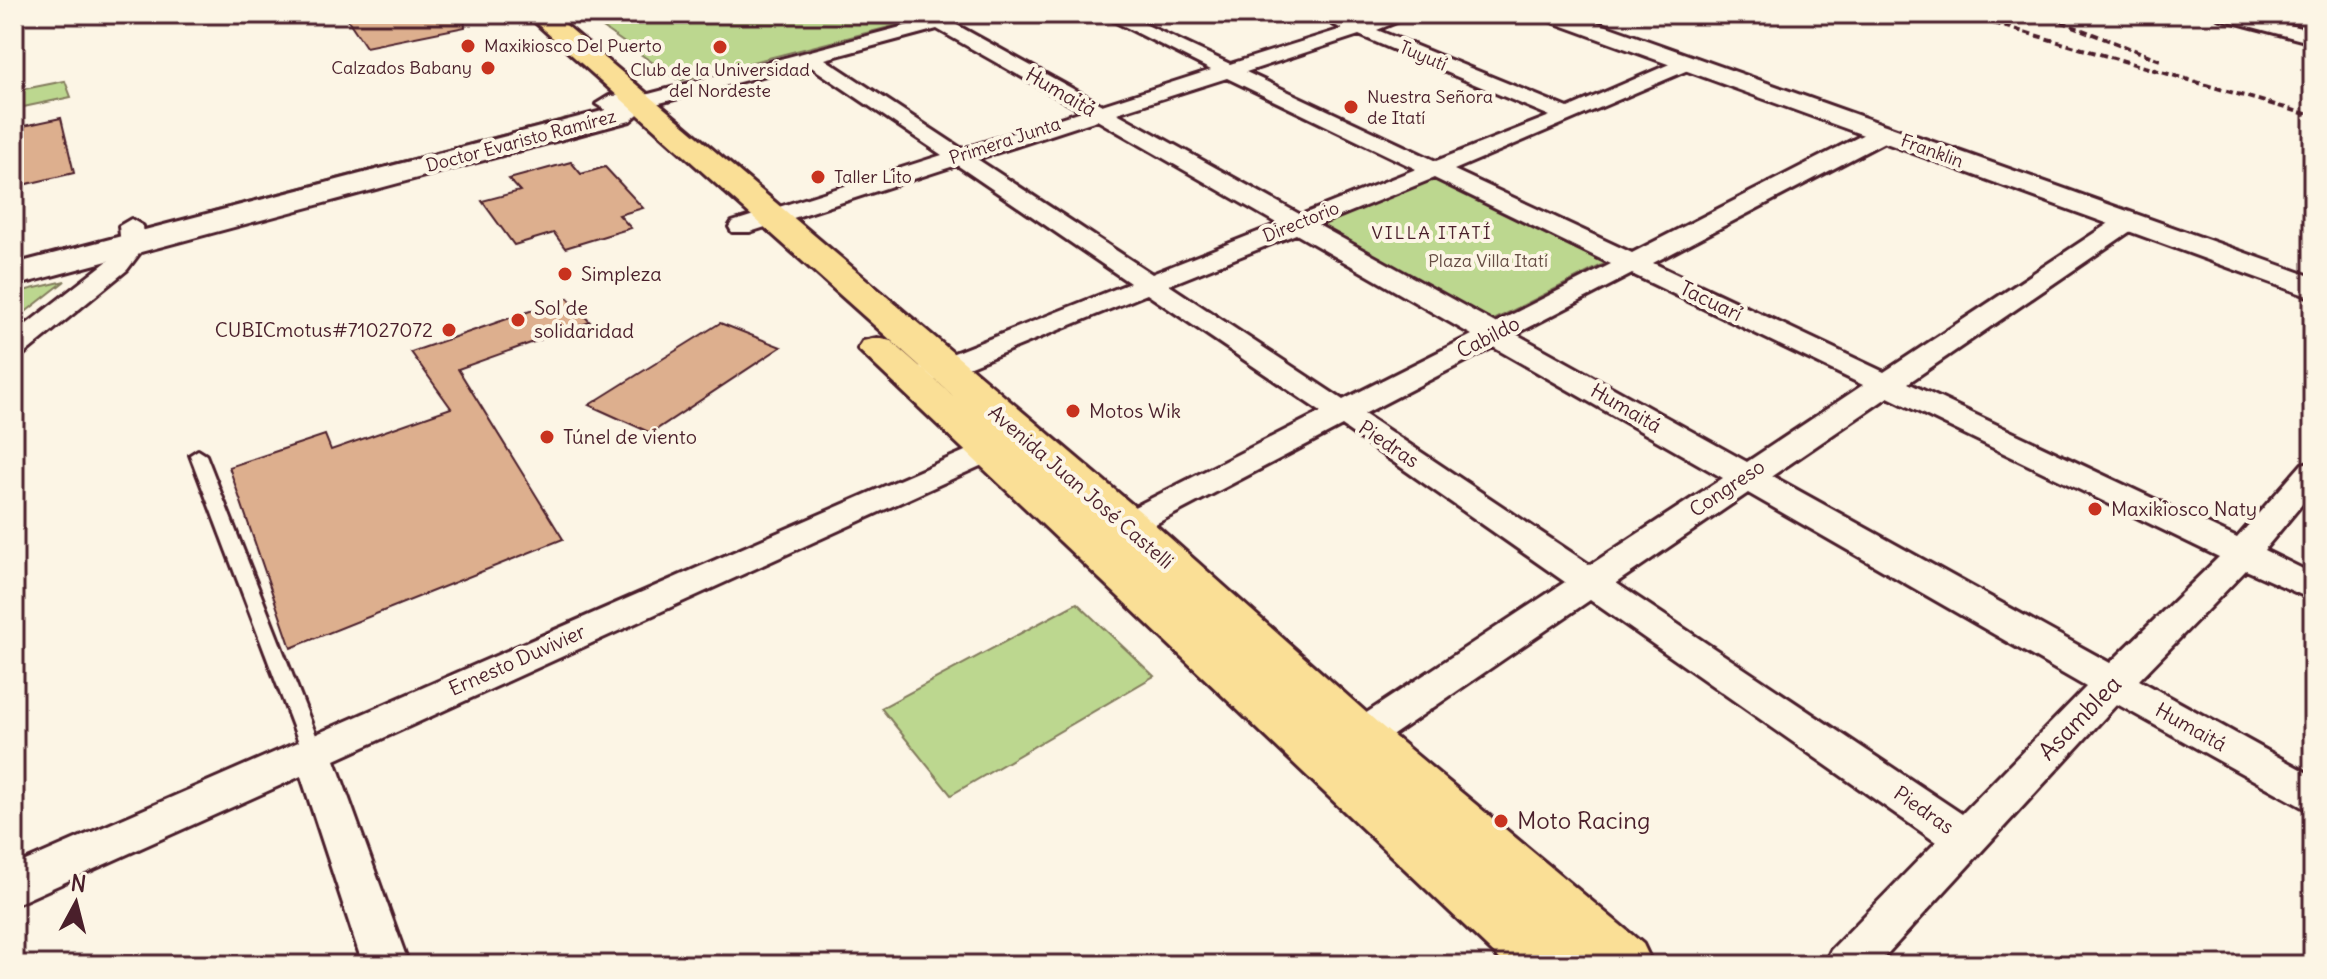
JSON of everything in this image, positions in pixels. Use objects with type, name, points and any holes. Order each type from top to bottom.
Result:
[{"type":"main road","name":"Avenida Juan José Castelli","points":[[508,14],[622,107],[1110,533],[1344,749],[1550,965]]},
{"type":"main road","name":"Avenida Juan José Castelli","points":[[538,14],[622,107]]},
{"type":"main road","name":"Doctor Evaristo Ramírez","points":[[14,275],[132,236],[622,107]]},
{"type":"main road","name":"Doctor Evaristo Ramírez","points":[[14,255],[132,236]]},
{"type":"main road","name":"Avenida Juan José Castelli","points":[[1344,749],[1621,965]]},
{"type":"street","points":[[622,107],[971,14]]},
{"type":"street","name":"Tacuarí","points":[[1109,14],[2313,588]]},
{"type":"street","name":"Tuyutí","points":[[1323,14],[1568,116]]},
{"type":"street","name":"Primera Junta","points":[[755,222],[1407,14]]},
{"type":"street","name":"Franklin","points":[[1552,14],[2313,288]]},
{"type":"street","points":[[2224,14],[2313,37]]},
{"type":"street","name":"Humaitá","points":[[939,22],[2313,796]]},
{"type":"street","name":"Piedras","points":[[808,56],[1147,286],[1341,412],[1965,839]]},
{"type":"street","name":"Directorio","points":[[929,374],[1568,116],[1688,63]]},
{"type":"street","name":"Cabildo","points":[[1110,533],[1884,133]]},
{"type":"street","name":"Congreso","points":[[1344,749],[1745,476],[2129,221]]},
{"type":"street","points":[[14,348],[118,265],[132,236]]},
{"type":"street","name":"Ernesto Duvivier","points":[[14,886],[1004,442]]},
{"type":"street","name":"Asamblea","points":[[1847,965],[2113,683],[2242,554],[2313,471]]},
{"type":"street","points":[[313,753],[386,965]]},
{"type":"lane","points":[[198,455],[313,753]]},
{"type":"green space","name":"Club de la Universidad del Nordeste","points":[[583,14],[940,14],[679,81]]},
{"type":"green space","points":[[65,81],[71,97],[14,109],[14,91]]},
{"type":"green space","points":[[567,118],[572,124],[217,216],[213,210]]},
{"type":"green space","name":"Plaza Villa Itatí","points":[[1435,177],[1610,261],[1490,322],[1316,226]]},
{"type":"green space","points":[[65,281],[14,321],[14,293]]},
{"type":"green space","points":[[1077,603],[1154,676],[951,795],[881,708]]},
{"type":"building","points":[[344,14],[464,14],[465,27],[366,47]]},
{"type":"building","points":[[61,118],[74,173],[14,187],[14,128]]},
{"type":"building","points":[[571,162],[581,174],[605,167],[643,208],[619,215],[631,228],[565,248],[554,233],[514,245],[482,201],[520,191],[509,179]]},
{"type":"building","points":[[568,298],[590,322],[458,369],[563,539],[291,648],[229,467],[325,435],[331,450],[451,408],[411,352]]},
{"type":"building","points":[[720,323],[781,347],[651,433],[589,405]]},
{"type":"railway","points":[[1962,14],[2313,116]]},
{"type":"railway","points":[[2041,14],[2160,60]]},
{"type":"place","name":"Maxikiosco Del Puerto","points":[[468,46]]},
{"type":"place","name":"Club de la Universidad del Nordeste","points":[[720,47]]},
{"type":"place","name":"Calzados Babany","points":[[488,68]]},
{"type":"place","name":"Nuestra Señora de Itatí","points":[[1351,107]]},
{"type":"place","name":"Taller Lito","points":[[818,177]]},
{"type":"place","name":"Simpleza","points":[[565,274]]},
{"type":"place","name":"Sol de solidaridad","points":[[518,320]]},
{"type":"place","name":"CUBICmotus#71027072","points":[[449,330]]},
{"type":"place","name":"Motos Wik","points":[[1073,411]]},
{"type":"place","name":"Túnel de viento","points":[[547,437]]},
{"type":"place","name":"Maxikiosco Naty","points":[[2095,509]]},
{"type":"place","name":"Moto Racing","points":[[1501,821]]},
{"type":"district","name":"VILLA ITATÍ","points":[[1432,233]]}]
